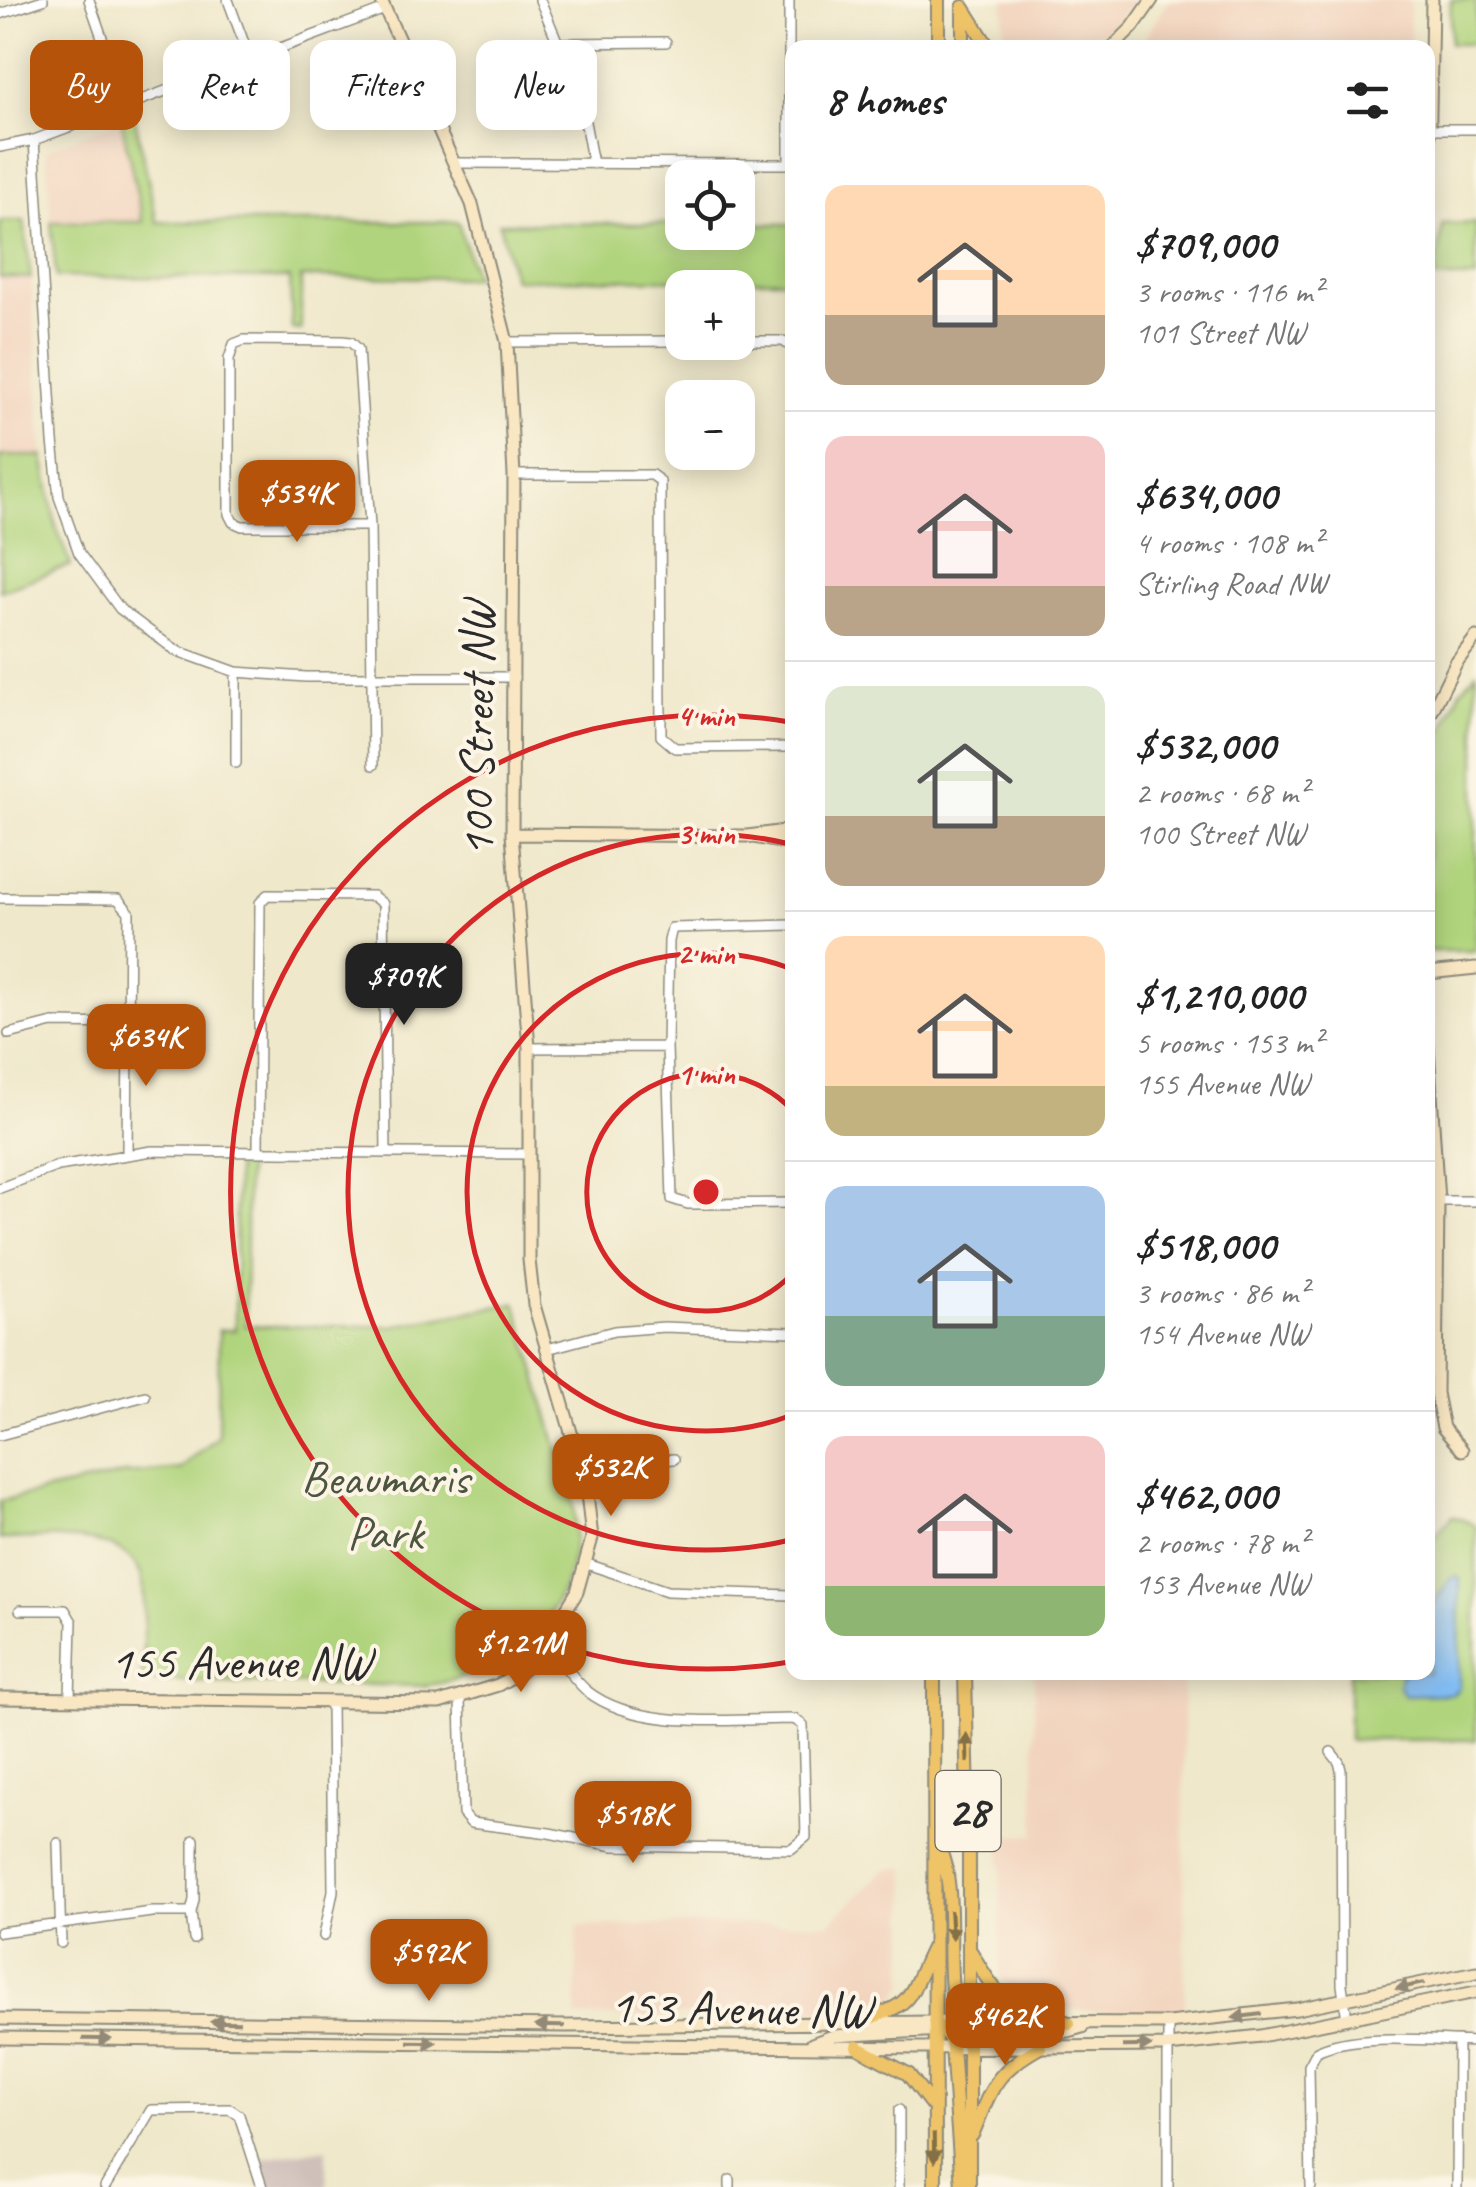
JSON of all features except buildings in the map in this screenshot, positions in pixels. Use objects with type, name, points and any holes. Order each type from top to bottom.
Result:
[{"type":"main road","points":[[938,0],[938,40]]},
{"type":"main road","points":[[963,3],[963,40]]},
{"type":"main road","points":[[963,3],[984,40]]},
{"type":"main road","name":"28","points":[[934,1680],[934,1830]]},
{"type":"main road","name":"28","points":[[964,1680],[970,1950]]},
{"type":"main road","points":[[934,1830],[933,1946],[955,2033],[970,2142],[966,2187]]},
{"type":"main road","points":[[934,1830],[948,1881],[966,2187]]},
{"type":"main road","points":[[858,2022],[894,2011],[907,1998],[933,1946]]},
{"type":"main road","points":[[970,1950],[991,1987],[1008,2002],[1069,2022]]},
{"type":"main road","points":[[935,2187],[934,2048],[955,2033],[970,1950]]},
{"type":"main road","points":[[857,2047],[908,2074],[934,2108]]},
{"type":"main road","points":[[970,2142],[1002,2071],[1040,2047]]},
{"type":"street","points":[[0,14],[43,0]]},
{"type":"street","points":[[89,0],[103,40]]},
{"type":"street","points":[[228,0],[243,40]]},
{"type":"street","points":[[540,0],[558,40]]},
{"type":"street","points":[[789,0],[789,40]]},
{"type":"street","points":[[1120,40],[1152,0]]},
{"type":"street","points":[[1431,40],[1432,0]]},
{"type":"street","points":[[290,42],[383,4]]},
{"type":"street","name":"100 Street NW","points":[[383,4],[456,164],[478,224],[507,342],[514,475],[512,834],[529,1048],[529,1260],[534,1305],[584,1474],[592,1538],[576,1592],[546,1643]]},
{"type":"street","points":[[597,42],[666,42]]},
{"type":"street","points":[[1435,129],[1476,129]]},
{"type":"street","points":[[0,147],[61,130]]},
{"type":"street","points":[[586,130],[593,164]]},
{"type":"street","points":[[34,140],[59,497],[79,554],[120,609],[158,641],[192,659],[236,672],[281,676],[514,677]]},
{"type":"street","points":[[456,164],[785,164]]},
{"type":"street","points":[[370,526],[242,526],[233,522],[229,359],[234,344],[244,340],[342,341],[356,346],[360,356],[370,526],[373,765]]},
{"type":"street","points":[[507,342],[665,341]]},
{"type":"street","points":[[755,341],[785,342]]},
{"type":"street","points":[[514,475],[652,476],[660,481],[661,736],[675,748],[785,746]]},
{"type":"street","points":[[1435,705],[1456,662],[1476,637]]},
{"type":"street","points":[[236,672],[236,763]]},
{"type":"street","points":[[512,834],[748,836],[785,831]]},
{"type":"street","points":[[748,836],[785,843]]},
{"type":"street","points":[[258,1152],[260,902],[267,895],[373,896],[384,904],[386,1153]]},
{"type":"street","points":[[0,898],[118,898],[128,912],[127,1155]]},
{"type":"street","points":[[785,925],[672,928],[668,1047],[672,1198],[688,1204],[785,1204]]},
{"type":"street","points":[[1435,972],[1476,968]]},
{"type":"street","points":[[9,1034],[54,1023],[126,1024]]},
{"type":"street","points":[[529,1048],[668,1047]]},
{"type":"street","points":[[0,1188],[58,1166],[152,1151],[528,1154]]},
{"type":"street","points":[[1435,1155],[1436,1393],[1444,1428],[1462,1450]]},
{"type":"street","points":[[1438,1201],[1476,1201]]},
{"type":"street","points":[[547,1349],[614,1331],[664,1327],[785,1332]]},
{"type":"street","points":[[0,1435],[145,1396]]},
{"type":"street","points":[[584,1474],[624,1463],[674,1459]]},
{"type":"street","points":[[587,1564],[667,1591],[785,1596]]},
{"type":"street","points":[[20,1610],[65,1610],[72,1622],[70,1698]]},
{"type":"street","points":[[460,1699],[463,1814],[471,1823],[614,1846],[791,1849],[806,1837],[803,1725],[794,1719],[673,1719],[622,1710],[587,1691],[546,1643]]},
{"type":"street","name":"155 Avenue NW","points":[[0,1698],[439,1703],[460,1699],[520,1672],[546,1643]]},
{"type":"street","points":[[324,1936],[333,1890],[332,1701]]},
{"type":"street","points":[[1330,1752],[1341,1770],[1343,2000],[1348,2019]]},
{"type":"street","points":[[194,1840],[194,1900],[190,1912],[194,1939]]},
{"type":"street","points":[[58,1843],[60,1944]]},
{"type":"street","points":[[0,1932],[152,1912],[190,1912]]},
{"type":"street","name":"153 Avenue NW","points":[[955,2033],[1069,2022],[1168,2024],[1228,2019],[1476,1972]]},
{"type":"street","name":"153 Avenue NW","points":[[0,2019],[557,2026],[858,2022],[1040,2047],[1168,2046],[1237,2039],[1476,1992]]},
{"type":"street","points":[[803,2046],[833,2036],[1068,2031],[1094,2023]]},
{"type":"street","points":[[1168,2024],[1168,2187]]},
{"type":"street","name":"153 Avenue NW","points":[[0,2038],[934,2048]]},
{"type":"street","points":[[1458,2042],[1458,2187]]},
{"type":"street","points":[[1311,2187],[1309,2066],[1313,2054],[1322,2048],[1350,2043],[1476,2042]]},
{"type":"street","points":[[106,2187],[151,2110],[230,2109],[240,2115],[262,2187]]},
{"type":"street","points":[[899,2110],[899,2187]]},
{"type":"shaded area","points":[[1004,0],[1136,0],[1110,29],[1086,40],[1004,40]]},
{"type":"shaded area","points":[[1168,0],[1410,0],[1410,40],[1144,40]]},
{"type":"shaded area","points":[[94,130],[123,130],[144,222],[51,222],[46,150]]},
{"type":"shaded area","points":[[0,277],[31,278],[43,456],[0,456]]},
{"type":"shaded area","points":[[1034,1680],[1183,1680],[1185,2019],[1043,2007],[1018,1998],[1000,1976],[1001,1836],[1035,1835]]},
{"type":"shaded area","points":[[907,1868],[905,1984],[894,2000],[877,2009],[861,2013],[576,2017],[577,1926],[830,1923],[886,1869]]},
{"type":"shaded area","points":[[327,2148],[327,2187],[267,2187],[258,2159]]},
{"type":"green space","points":[[1451,0],[1476,0],[1476,44],[1450,44]]},
{"type":"green space","points":[[123,130],[137,130],[157,222],[458,222],[475,278],[301,277],[301,330],[292,329],[290,278],[56,277],[51,222],[143,222]]},
{"type":"green space","points":[[0,221],[24,221],[31,278],[0,277]]},
{"type":"green space","points":[[499,223],[665,224],[665,250],[755,250],[755,224],[785,224],[785,280],[755,280],[755,270],[665,270],[665,280],[514,279]]},
{"type":"green space","points":[[1476,223],[1476,278],[1435,278],[1443,224]]},
{"type":"green space","points":[[0,456],[43,456],[56,527],[71,565],[0,591]]},
{"type":"green space","points":[[1476,672],[1476,951],[1435,951],[1435,754],[1460,692]]},
{"type":"green space","name":"Beaumaris Park","points":[[236,1163],[247,1164],[245,1326],[393,1326],[516,1303],[570,1487],[575,1538],[569,1571],[557,1601],[539,1627],[516,1649],[488,1666],[457,1679],[423,1686],[142,1680],[143,1585],[137,1566],[124,1553],[85,1540],[0,1539],[0,1501],[125,1474],[181,1469],[218,1437],[219,1330],[235,1330]]},
{"type":"green space","points":[[1452,1516],[1476,1525],[1476,1740],[1349,1740],[1349,1680],[1435,1680],[1435,1537]]},
{"type":"water","points":[[1451,1578],[1460,1578],[1459,1689],[1453,1694],[1404,1695],[1400,1680],[1435,1680],[1435,1601]]}]
